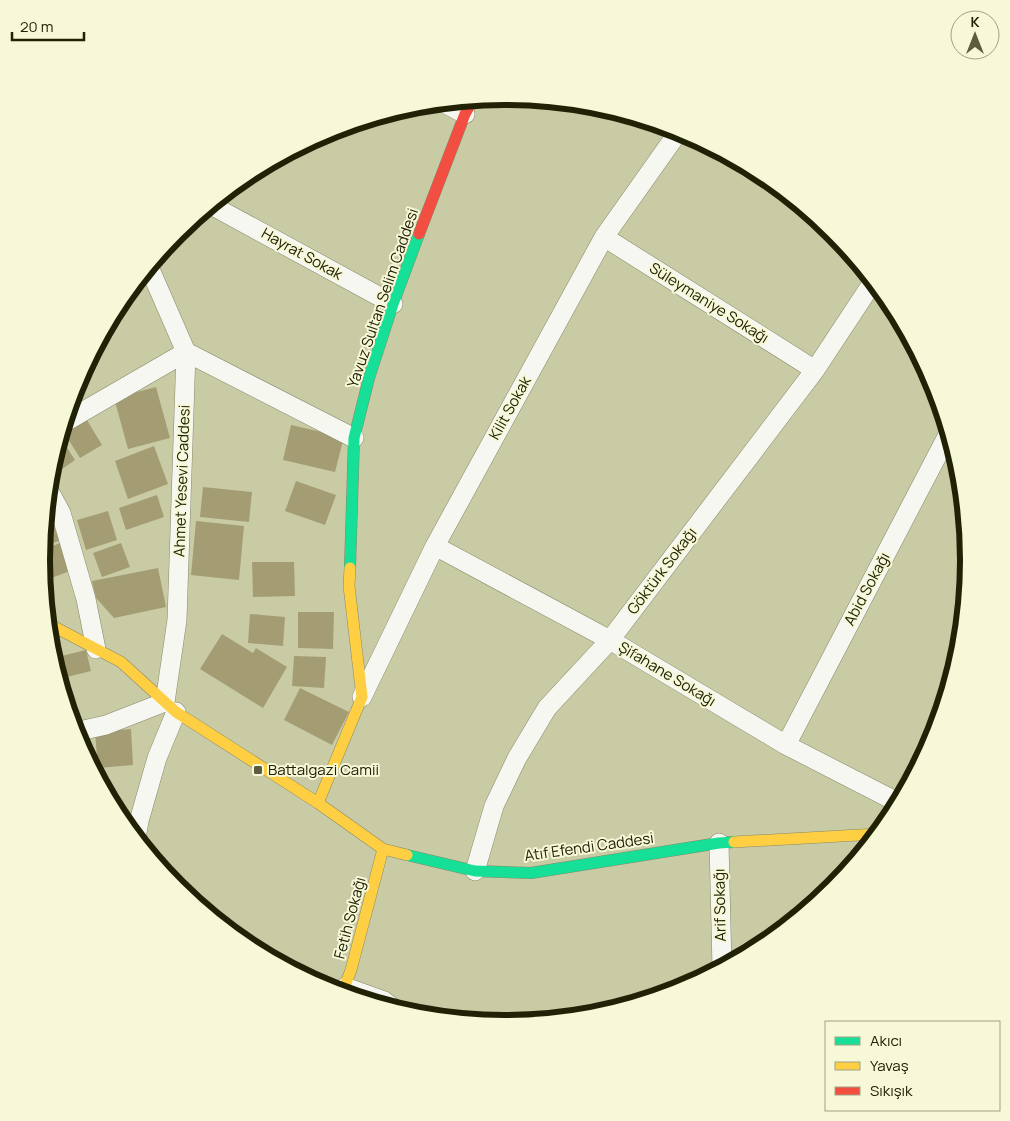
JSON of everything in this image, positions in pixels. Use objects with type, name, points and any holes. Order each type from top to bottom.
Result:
[{"type":"street","name":"Yavuz Sultan Selim Caddesi","points":[[318,803],[362,697],[349,586],[354,438],[369,378],[393,304],[469,107]]},
{"type":"street","name":"Kilit Sokak","points":[[362,697],[435,546],[604,237],[673,138]]},
{"type":"street","name":"Hayrat Sokak","points":[[217,208],[393,304]]},
{"type":"street","name":"Süleymaniye Sokağı","points":[[604,237],[815,370]]},
{"type":"street","name":"Ahmet Yesevi Caddesi","points":[[135,824],[157,758],[171,707],[177,620],[186,352],[152,274]]},
{"type":"street","name":"Göktürk Sokağı","points":[[475,871],[494,806],[516,758],[547,708],[610,640],[815,370],[869,289]]},
{"type":"street","points":[[73,417],[186,352],[354,438]]},
{"type":"street","name":"Abid Sokağı","points":[[786,745],[944,443]]},
{"type":"street","points":[[54,500],[61,513],[86,599],[96,649]]},
{"type":"street","name":"Şifahane Sokağı","points":[[435,546],[610,640],[786,745],[892,799]]},
{"type":"street","name":"Atıf Efendi Caddesi","points":[[55,627],[121,662],[171,707],[318,803],[384,849],[475,871],[531,873],[719,843],[868,835]]},
{"type":"street","points":[[83,730],[171,707]]},
{"type":"street","name":"Arif Sokağı","points":[[719,843],[722,960]]},
{"type":"street","name":"Fetih Sokağı","points":[[345,986],[351,970],[384,849]]},
{"type":"building","points":[[156,387],[170,438],[128,449],[114,398]]},
{"type":"building","points":[[87,420],[102,445],[80,458],[67,438],[69,431]]},
{"type":"building","points":[[291,425],[344,437],[335,472],[283,460]]},
{"type":"building","points":[[65,445],[75,460],[59,471]]},
{"type":"building","points":[[154,446],[168,484],[128,499],[115,461]]},
{"type":"building","points":[[296,481],[336,495],[325,525],[285,511]]},
{"type":"building","points":[[203,487],[252,492],[249,522],[200,517]]},
{"type":"building","points":[[157,495],[164,517],[126,530],[119,508]]},
{"type":"building","points":[[108,511],[117,540],[86,550],[77,520]]},
{"type":"building","points":[[52,519],[59,541],[51,544]]},
{"type":"building","points":[[196,521],[244,526],[239,580],[191,575]]},
{"type":"building","points":[[60,543],[70,571],[54,577],[51,576],[50,547]]},
{"type":"building","points":[[121,543],[130,567],[102,577],[93,553]]},
{"type":"building","points":[[252,562],[294,562],[295,596],[253,597]]},
{"type":"building","points":[[158,568],[166,607],[114,618],[96,598],[92,581]]},
{"type":"building","points":[[298,612],[334,612],[333,649],[298,648]]},
{"type":"building","points":[[250,614],[285,617],[283,646],[248,643]]},
{"type":"building","points":[[222,634],[253,653],[256,648],[287,667],[263,708],[200,669]]},
{"type":"building","points":[[86,650],[91,671],[66,677],[61,656]]},
{"type":"building","points":[[294,656],[326,657],[324,688],[292,686]]},
{"type":"building","points":[[300,688],[349,712],[332,745],[284,720]]},
{"type":"building","points":[[131,729],[133,765],[100,768],[98,763],[95,732]]},
{"type":"traffic: fast","points":[[350,568],[354,438],[369,378],[393,304],[419,234]]},
{"type":"traffic: fast","points":[[407,855],[475,871],[531,873],[734,842]]},
{"type":"traffic: slow","points":[[318,803],[362,697],[349,586],[350,568]]},
{"type":"traffic: slow","points":[[55,627],[121,662],[176,712],[318,803],[383,849],[407,855]]},
{"type":"traffic: slow","points":[[734,842],[868,835]]},
{"type":"traffic: slow","points":[[345,986],[351,970],[383,849]]},
{"type":"traffic: jam","points":[[419,234],[469,107]]},
{"type":"place","name":"Battalgazi Camii","points":[[258,770]]}]
